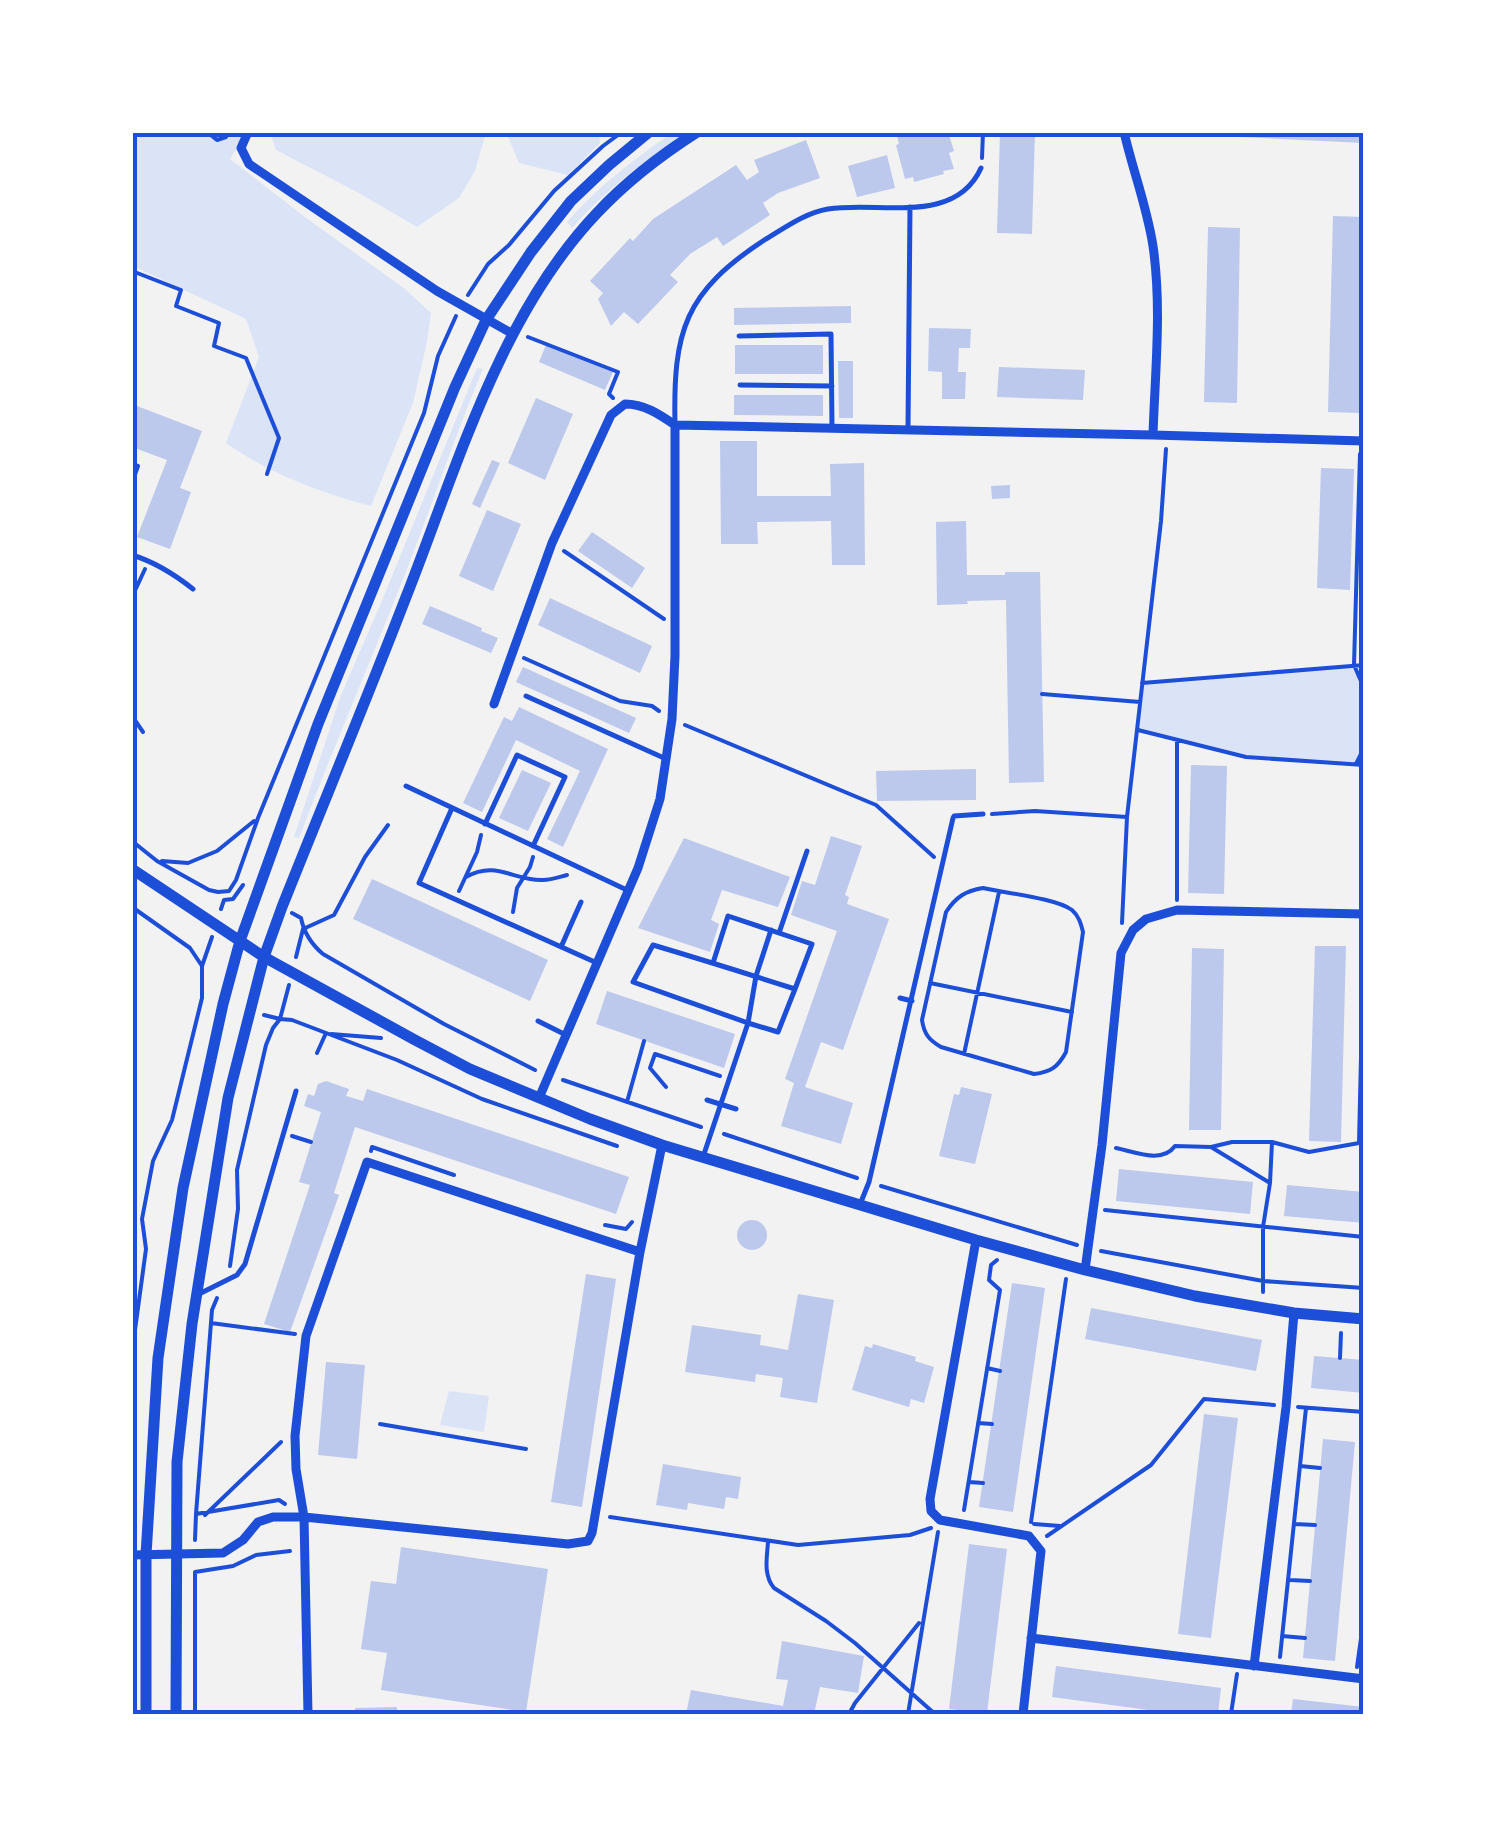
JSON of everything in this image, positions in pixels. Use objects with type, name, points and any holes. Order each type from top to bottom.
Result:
[{"type":"street","points":[[248,132],[241,148],[249,164],[513,334]]},
{"type":"street","points":[[146,1714],[139,1555],[158,1358],[182,1188],[240,941],[318,724],[486,320],[530,252],[572,200],[649,132]]},
{"type":"street","points":[[176,1714],[178,1462],[196,1295],[228,1098],[264,956],[486,392],[513,334],[565,252],[598,212],[654,162],[697,132]]},
{"type":"street","points":[[1124,132],[1153,250],[1158,303],[1153,434]]},
{"type":"street","points":[[494,704],[552,543],[611,415],[625,404],[658,413],[675,426],[908,428],[1362,441]]},
{"type":"street","points":[[538,1098],[629,891],[650,835],[668,759],[676,628],[675,426]]},
{"type":"street","points":[[132,869],[264,956],[470,1070],[662,1144],[1085,1270],[1195,1296],[1294,1313],[1364,1319]]},
{"type":"street","points":[[1085,1270],[1121,953],[1133,930],[1146,919],[1177,910],[1364,914]]},
{"type":"street","points":[[139,1555],[224,1553],[243,1540],[258,1522],[274,1517],[568,1544],[588,1541],[662,1144]]},
{"type":"street","points":[[308,1714],[304,1517],[296,1468],[296,1428],[306,1336],[367,1162],[640,1252]]},
{"type":"street","points":[[976,1240],[930,1499],[940,1520],[1029,1536],[1041,1551],[1022,1714]]},
{"type":"street","points":[[1254,1666],[1294,1313]]},
{"type":"street","points":[[1031,1638],[1360,1679]]},
{"type":"lane","points":[[675,426],[676,354],[683,330],[714,278],[735,259],[804,216],[827,209],[926,207],[959,196],[981,168]]},
{"type":"lane","points":[[908,428],[910,207]]},
{"type":"lane","points":[[739,336],[831,334],[832,427]]},
{"type":"lane","points":[[740,385],[832,386]]},
{"type":"lane","points":[[132,555],[148,560],[193,589]]},
{"type":"lane","points":[[526,696],[668,759]]},
{"type":"lane","points":[[482,822],[517,756],[565,777],[533,846]]},
{"type":"lane","points":[[406,786],[629,891]]},
{"type":"lane","points":[[452,808],[419,883],[598,963]]},
{"type":"lane","points":[[860,1205],[954,816],[983,814]]},
{"type":"lane","points":[[780,933],[807,851]]},
{"type":"lane","points":[[561,947],[581,902]]},
{"type":"lane","points":[[712,963],[728,916],[812,944],[795,988],[778,1032],[633,982],[653,944],[712,963],[795,988]]},
{"type":"lane","points":[[703,1157],[748,1024],[756,976],[771,930]]},
{"type":"lane","points":[[900,998],[912,1001]]},
{"type":"lane","points":[[538,1021],[566,1034]]},
{"type":"lane","points":[[196,1295],[237,1275],[245,1264],[296,1091]]},
{"type":"lane","points":[[707,1100],[736,1109]]},
{"type":"path","points":[[207,132],[217,140],[229,132]]},
{"type":"path","points":[[132,841],[156,861],[196,884],[218,892],[229,890],[236,880],[424,413],[438,356],[461,304],[488,264],[554,191],[622,132]]},
{"type":"path","points":[[981,168],[983,132]]},
{"type":"path","points":[[132,271],[181,290],[176,306],[220,323],[214,346],[246,358],[279,438],[267,474]]},
{"type":"path","points":[[513,334],[536,338],[618,372],[610,394],[619,407]]},
{"type":"path","points":[[1121,953],[1127,817],[1162,521],[1167,435]]},
{"type":"path","points":[[1362,441],[1354,665],[1364,688]]},
{"type":"path","points":[[132,464],[138,466],[132,483]]},
{"type":"path","points":[[552,543],[676,628]]},
{"type":"path","points":[[132,597],[148,560]]},
{"type":"path","points":[[511,652],[620,701],[652,706],[672,720],[876,805],[942,864]]},
{"type":"path","points":[[1142,683],[1364,665]]},
{"type":"path","points":[[1042,694],[1140,702]]},
{"type":"path","points":[[132,716],[142,732]]},
{"type":"path","points":[[1138,730],[1246,756],[1364,764]]},
{"type":"path","points":[[1177,739],[1177,910]]},
{"type":"path","points":[[1356,764],[1364,748]]},
{"type":"path","points":[[983,814],[1035,811],[1127,817]]},
{"type":"path","points":[[156,861],[188,863],[217,851],[258,818]]},
{"type":"path","points":[[455,900],[480,842],[482,822]]},
{"type":"path","points":[[303,929],[334,915],[364,857],[388,825]]},
{"type":"path","points":[[515,927],[514,898],[530,867],[533,846]]},
{"type":"path","points":[[466,877],[490,870],[540,881],[582,869]]},
{"type":"path","points":[[236,880],[258,892]]},
{"type":"path","points":[[983,888],[999,892],[1058,904],[1072,910],[1080,920],[1083,932],[1066,1052],[1048,1072],[1034,1074],[941,1048],[924,1032],[922,1020],[946,912],[954,899],[968,891],[983,888]]},
{"type":"path","points":[[964,1054],[999,892]]},
{"type":"path","points":[[282,906],[301,918],[303,929],[323,954],[444,1024],[548,1075],[868,1182],[1088,1248],[1263,1281],[1364,1288]]},
{"type":"path","points":[[132,907],[190,948],[202,966],[200,998],[172,1120],[152,1161],[142,1219],[146,1249],[132,1352]]},
{"type":"path","points":[[1102,1145],[1160,1156],[1171,1153],[1175,1146],[1211,1147],[1232,1142],[1272,1142],[1309,1152],[1359,1143],[1364,928]]},
{"type":"path","points":[[930,983],[1072,1012]]},
{"type":"path","points":[[326,1033],[380,1038]]},
{"type":"path","points":[[317,1053],[326,1033]]},
{"type":"path","points":[[326,1033],[482,1100],[627,1149]]},
{"type":"path","points":[[627,1102],[644,1041]]},
{"type":"path","points":[[650,1068],[655,1054],[729,1079]]},
{"type":"path","points":[[638,1064],[650,1068],[666,1086]]},
{"type":"path","points":[[283,1132],[311,1142]]},
{"type":"path","points":[[1263,1307],[1263,1226],[1272,1142]]},
{"type":"path","points":[[367,1162],[372,1147],[458,1176]]},
{"type":"path","points":[[1211,1147],[1270,1183]]},
{"type":"path","points":[[1093,1208],[1364,1237]]},
{"type":"path","points":[[592,1223],[626,1229],[636,1218]]},
{"type":"path","points":[[964,1513],[1000,1290],[989,1280],[990,1266],[996,1260]]},
{"type":"path","points":[[1060,1526],[1030,1524],[1068,1265]]},
{"type":"path","points":[[996,1310],[1008,1312]]},
{"type":"path","points":[[210,1324],[306,1336]]},
{"type":"path","points":[[1340,1358],[1341,1329]]},
{"type":"path","points":[[987,1368],[1000,1371]]},
{"type":"path","points":[[1036,1543],[1150,1465],[1204,1399],[1364,1412]]},
{"type":"path","points":[[1279,1669],[1306,1408]]},
{"type":"path","points":[[978,1423],[992,1424]]},
{"type":"path","points":[[380,1424],[526,1450]]},
{"type":"path","points":[[205,1514],[296,1428]]},
{"type":"path","points":[[1300,1466],[1320,1468]]},
{"type":"path","points":[[968,1482],[983,1484]]},
{"type":"path","points":[[195,1540],[196,1514]]},
{"type":"path","points":[[595,1514],[768,1542],[815,1544],[910,1535],[939,1526],[908,1714]]},
{"type":"path","points":[[1294,1524],[1315,1525]]},
{"type":"path","points":[[768,1542],[767,1574],[774,1588],[826,1621],[935,1714]]},
{"type":"path","points":[[194,1714],[195,1572],[233,1566],[256,1555],[305,1549]]},
{"type":"path","points":[[1288,1580],[1310,1581]]},
{"type":"path","points":[[1360,1679],[1364,1617]]},
{"type":"path","points":[[849,1714],[922,1619]]},
{"type":"path","points":[[1282,1636],[1305,1638]]},
{"type":"path","points":[[1232,1714],[1238,1664]]},
{"type":"shaded area","points":[[132,133],[246,133],[230,159],[405,289],[431,313],[413,403],[371,506],[296,481],[226,443],[259,357],[246,319],[133,266]]},
{"type":"shaded area","points":[[270,133],[486,133],[475,171],[459,198],[417,227],[276,150]]},
{"type":"shaded area","points":[[509,133],[599,133],[600,143],[568,175],[519,163]]},
{"type":"shaded area","points":[[672,133],[686,133],[626,177],[572,228],[567,222],[591,197]]},
{"type":"shaded area","points":[[477,368],[483,369],[407,569],[299,838],[294,837],[341,695]]},
{"type":"shaded area","points":[[1363,665],[1363,765],[1246,757],[1138,730],[1142,683]]},
{"type":"shaded area","points":[[449,1391],[489,1396],[484,1432],[440,1425]]},
{"type":"building","points":[[896,132],[949,135],[954,169],[914,182],[913,177],[905,179]]},
{"type":"building","points":[[1000,132],[1035,132],[1032,234],[997,233]]},
{"type":"building","points":[[1221,132],[1364,132],[1364,143],[1221,136]]},
{"type":"building","points":[[806,140],[820,178],[778,193],[763,203],[770,215],[723,246],[717,237],[690,254],[670,275],[678,282],[638,324],[624,312],[611,326],[598,299],[603,293],[590,281],[630,238],[633,241],[653,219],[736,165],[747,180],[759,172],[754,160]]},
{"type":"building","points":[[887,155],[895,188],[857,197],[848,166]]},
{"type":"building","points":[[1333,216],[1364,217],[1360,413],[1328,412]]},
{"type":"building","points":[[1208,227],[1240,228],[1237,403],[1204,402]]},
{"type":"building","points":[[851,306],[851,323],[734,325],[734,308]]},
{"type":"building","points":[[929,328],[971,329],[970,348],[959,348],[958,372],[966,372],[965,399],[942,399],[942,372],[928,371]]},
{"type":"building","points":[[546,345],[613,372],[605,390],[539,362]]},
{"type":"building","points":[[735,345],[823,345],[823,374],[735,374]]},
{"type":"building","points":[[838,361],[853,361],[853,418],[839,418]]},
{"type":"building","points":[[999,367],[1085,370],[1083,400],[997,397]]},
{"type":"building","points":[[734,395],[823,395],[823,416],[734,415]]},
{"type":"building","points":[[536,398],[573,414],[545,480],[508,463]]},
{"type":"building","points":[[132,404],[202,431],[180,488],[191,492],[170,549],[137,537],[167,460],[132,447]]},
{"type":"building","points":[[720,441],[757,441],[757,496],[831,496],[830,464],[864,463],[865,565],[832,565],[831,521],[757,522],[758,544],[721,544]]},
{"type":"building","points":[[492,460],[500,463],[480,508],[472,504]]},
{"type":"building","points":[[1321,468],[1354,469],[1350,590],[1317,588]]},
{"type":"building","points":[[1010,485],[1010,498],[992,499],[991,486]]},
{"type":"building","points":[[487,510],[521,524],[493,591],[459,576]]},
{"type":"building","points":[[966,521],[967,575],[1040,572],[1044,782],[1009,783],[1006,600],[937,605],[936,522]]},
{"type":"building","points":[[592,532],[645,568],[632,588],[578,551]]},
{"type":"building","points":[[550,598],[652,646],[640,673],[538,625]]},
{"type":"building","points":[[430,606],[498,638],[491,653],[422,624]]},
{"type":"building","points":[[523,667],[636,718],[629,733],[516,682]]},
{"type":"building","points":[[519,707],[608,749],[563,847],[547,839],[580,771],[516,740],[482,812],[463,803],[504,717],[512,721]]},
{"type":"building","points":[[1191,765],[1227,766],[1224,894],[1188,893]]},
{"type":"building","points":[[976,769],[976,800],[877,801],[876,771]]},
{"type":"building","points":[[522,770],[551,783],[528,831],[499,818]]},
{"type":"building","points":[[831,836],[862,846],[845,895],[849,897],[847,904],[889,919],[843,1050],[821,1042],[805,1087],[853,1103],[841,1144],[781,1126],[794,1083],[785,1079],[837,931],[791,915],[802,881],[815,885]]},
{"type":"building","points":[[684,838],[790,877],[778,907],[722,890],[711,920],[719,924],[710,952],[638,928]]},
{"type":"building","points":[[372,879],[548,960],[530,1001],[353,919]]},
{"type":"building","points":[[1315,946],[1346,946],[1341,1142],[1309,1141]]},
{"type":"building","points":[[1192,948],[1224,949],[1221,1130],[1189,1130]]},
{"type":"building","points":[[607,991],[735,1034],[724,1068],[596,1024]]},
{"type":"building","points":[[326,1081],[349,1089],[346,1096],[363,1101],[367,1089],[629,1177],[616,1214],[355,1127],[334,1193],[339,1195],[290,1332],[264,1324],[310,1185],[299,1182],[321,1112],[304,1106],[308,1094],[314,1096],[318,1084]]},
{"type":"building","points":[[961,1087],[992,1094],[975,1164],[939,1156],[954,1094],[959,1095]]},
{"type":"building","points":[[1119,1169],[1253,1182],[1250,1214],[1116,1201]]},
{"type":"building","points":[[1287,1185],[1364,1192],[1364,1223],[1284,1216]]},
{"type":"building","points":[[752,1220],[766,1229],[767,1235],[758,1249],[752,1250],[738,1241],[737,1235],[746,1221]]},
{"type":"building","points":[[586,1274],[616,1279],[582,1507],[551,1502]]},
{"type":"building","points":[[1012,1283],[1045,1288],[1013,1512],[979,1507]]},
{"type":"building","points":[[798,1294],[834,1300],[817,1403],[780,1397],[783,1378],[756,1374],[755,1382],[685,1372],[692,1325],[761,1335],[760,1345],[788,1350]]},
{"type":"building","points":[[1091,1308],[1262,1340],[1256,1371],[1085,1339]]},
{"type":"building","points":[[873,1344],[916,1357],[915,1361],[934,1367],[924,1403],[911,1399],[909,1407],[852,1390],[865,1346],[872,1348]]},
{"type":"building","points":[[1314,1356],[1364,1360],[1364,1393],[1311,1388]]},
{"type":"building","points":[[326,1362],[365,1365],[357,1459],[318,1455]]},
{"type":"building","points":[[1204,1414],[1238,1418],[1211,1638],[1178,1634]]},
{"type":"building","points":[[1323,1439],[1355,1442],[1335,1661],[1303,1658]]},
{"type":"building","points":[[663,1464],[741,1477],[738,1499],[726,1497],[724,1509],[688,1503],[687,1510],[656,1505]]},
{"type":"building","points":[[969,1544],[1007,1549],[987,1713],[949,1709]]},
{"type":"building","points":[[401,1547],[548,1569],[526,1712],[381,1690],[387,1653],[361,1649],[371,1581],[396,1584]]},
{"type":"building","points":[[782,1641],[864,1656],[858,1693],[820,1687],[814,1714],[686,1714],[691,1690],[783,1706],[788,1680],[776,1679]]},
{"type":"building","points":[[1056,1666],[1221,1688],[1218,1714],[1178,1714],[1052,1697]]},
{"type":"building","points":[[1293,1699],[1364,1707],[1364,1714],[1291,1714]]},
{"type":"building","points":[[397,1707],[397,1714],[355,1714],[355,1708]]}]
